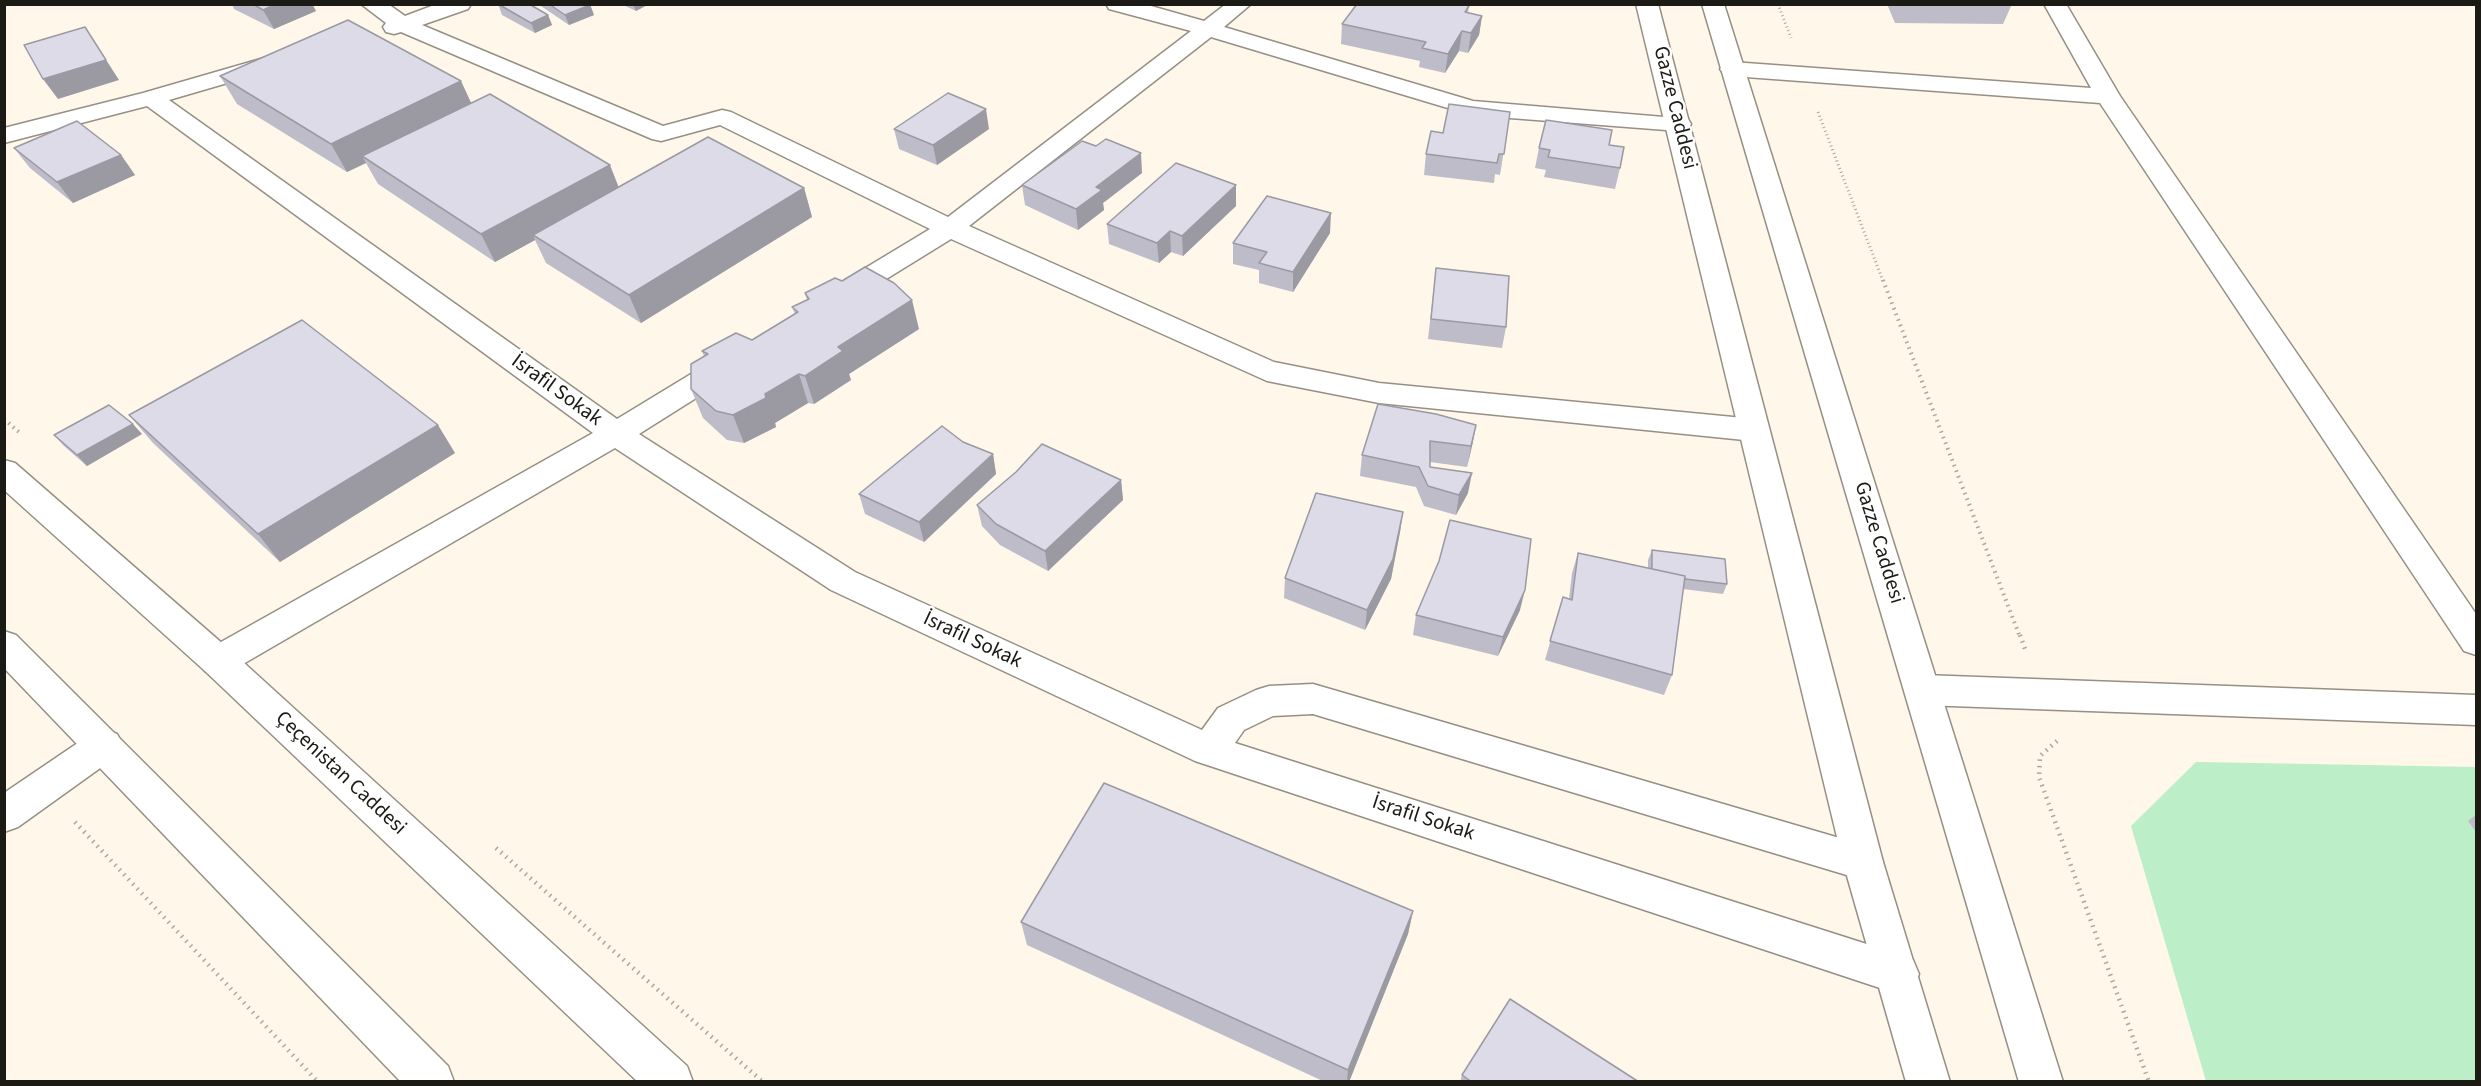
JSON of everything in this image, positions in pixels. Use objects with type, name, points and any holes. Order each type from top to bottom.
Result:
[{"type":"street","points":[[372,4],[402,24],[661,134],[722,117],[950,228],[1268,371],[1379,393],[1754,430]]},
{"type":"street","points":[[368,34],[460,4]]},
{"type":"street","points":[[1117,4],[1471,108],[1679,124]]},
{"type":"street","points":[[818,309],[950,228],[1240,4]]},
{"type":"street","name":"Gazze Caddesi","points":[[1647,4],[1863,862],[1898,974],[1928,1082]]},
{"type":"street","name":"Gazze Caddesi","points":[[1713,4],[2041,1082]]},
{"type":"street","points":[[2055,4],[2108,96],[2476,641]]},
{"type":"street","points":[[4,136],[152,98],[288,58]]},
{"type":"street","points":[[1732,69],[2108,96]]},
{"type":"street","name":"İsrafil Sokak","points":[[152,98],[616,434],[843,581],[1208,750],[1898,974]]},
{"type":"street","points":[[218,661],[616,434],[747,353]]},
{"type":"street","name":"Çeçenistan Caddesi","points":[[4,471],[218,661],[671,1082]]},
{"type":"street","points":[[4,645],[432,1082]]},
{"type":"street","points":[[1923,690],[2476,710]]},
{"type":"street","points":[[1208,750],[1231,719],[1269,701],[1313,699],[1863,862]]},
{"type":"street","points":[[4,815],[104,745]]},
{"type":"path","points":[[1779,4],[2043,696],[2057,741],[2040,756],[2039,777],[2149,1082]]},
{"type":"path","points":[[43,788],[318,1082]]},
{"type":"green space","points":[[2196,762],[2476,767],[2476,1081],[2206,1081],[2131,826]]},
{"type":"building","points":[[253,4],[276,4],[263,10]]},
{"type":"building","points":[[498,4],[529,4],[548,15],[531,23]]},
{"type":"building","points":[[549,4],[590,4],[590,5],[565,15]]},
{"type":"building","points":[[1357,4],[1463,4],[1469,6],[1465,12],[1482,16],[1471,33],[1462,31],[1448,54],[1422,48],[1426,42],[1342,24]]},
{"type":"building","points":[[348,20],[461,81],[331,144],[220,76]]},
{"type":"building","points":[[85,27],[106,60],[43,79],[24,45]]},
{"type":"building","points":[[948,93],[986,109],[933,145],[894,129]]},
{"type":"building","points":[[490,94],[610,165],[481,234],[362,156]]},
{"type":"building","points":[[1449,104],[1510,112],[1504,154],[1499,154],[1497,163],[1426,154],[1431,131],[1443,133]]},
{"type":"building","points":[[1546,120],[1612,130],[1609,145],[1624,147],[1620,168],[1548,157],[1550,150],[1539,148]]},
{"type":"building","points":[[77,121],[121,155],[57,182],[14,148]]},
{"type":"building","points":[[708,137],[804,188],[629,295],[533,235]]},
{"type":"building","points":[[1106,139],[1141,153],[1096,187],[1102,190],[1076,209],[1022,185],[1082,141],[1096,146]]},
{"type":"building","points":[[1176,163],[1236,185],[1182,236],[1170,231],[1157,243],[1107,224]]},
{"type":"building","points":[[1267,196],[1331,213],[1293,272],[1259,263],[1267,252],[1233,243]]},
{"type":"building","points":[[865,267],[894,283],[912,300],[838,347],[843,351],[805,376],[799,374],[765,394],[766,398],[733,415],[716,411],[691,389],[691,364],[708,354],[702,351],[736,333],[752,340],[798,312],[792,307],[809,299],[805,293],[835,278],[842,281]]},
{"type":"building","points":[[1436,268],[1509,276],[1506,327],[1431,319]]},
{"type":"building","points":[[302,320],[438,425],[258,534],[129,415]]},
{"type":"building","points":[[1378,404],[1436,414],[1476,425],[1471,446],[1430,441],[1430,467],[1472,473],[1459,495],[1428,486],[1419,467],[1362,455]]},
{"type":"building","points":[[109,405],[133,424],[77,455],[54,435]]},
{"type":"building","points":[[942,426],[963,442],[993,454],[919,522],[859,494]]},
{"type":"building","points":[[1042,444],[1121,480],[1045,551],[996,524],[977,505],[1016,472]]},
{"type":"building","points":[[1316,493],[1403,512],[1393,559],[1367,610],[1285,578]]},
{"type":"building","points":[[1450,520],[1531,539],[1525,590],[1503,637],[1416,615],[1439,561]]},
{"type":"building","points":[[1652,550],[1725,559],[1727,584],[1685,579],[1685,576],[1652,569]]},
{"type":"building","points":[[1578,553],[1685,576],[1672,675],[1550,641],[1563,597],[1572,600]]},
{"type":"building","points":[[1104,783],[1413,911],[1348,1070],[1021,922]]},
{"type":"building","points":[[1510,999],[1639,1082],[1472,1082],[1462,1075]]}]
